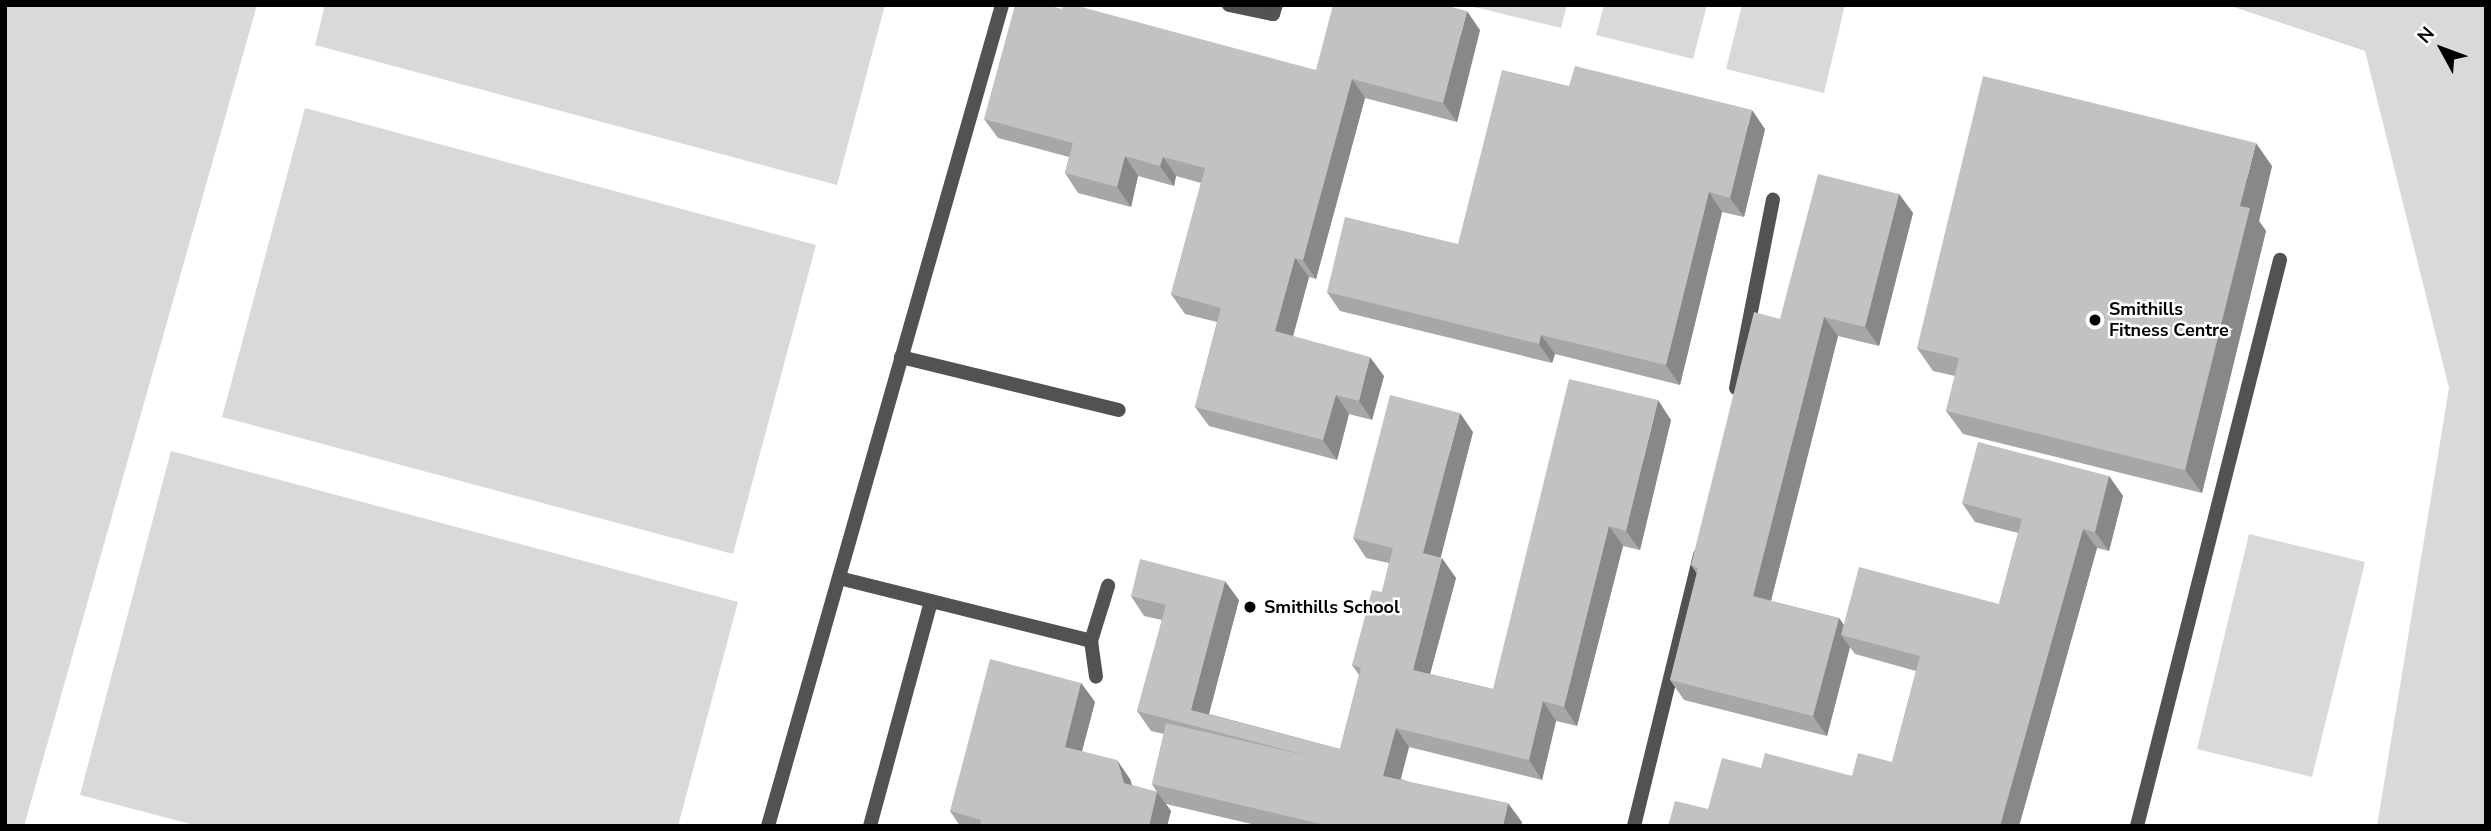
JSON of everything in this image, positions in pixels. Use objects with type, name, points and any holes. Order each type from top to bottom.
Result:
[{"type":"lane","points":[[768,826],[1002,5]]},
{"type":"lane","points":[[1229,5],[1273,14],[1276,5]]},
{"type":"lane","points":[[1735,397],[1773,201]]},
{"type":"lane","points":[[2137,826],[2280,260]]},
{"type":"lane","points":[[901,357],[1119,410]]},
{"type":"lane","points":[[1634,826],[1703,543]]},
{"type":"lane","points":[[839,578],[1091,641]]},
{"type":"lane","points":[[1096,677],[1091,641],[1108,586]]},
{"type":"lane","points":[[870,826],[931,601]]},
{"type":"shaded area","points":[[5,5],[257,5],[24,826],[5,826]]},
{"type":"shaded area","points":[[325,5],[885,5],[837,185],[315,45]]},
{"type":"shaded area","points":[[1466,5],[1567,5],[1561,28]]},
{"type":"shaded area","points":[[1604,5],[1707,5],[1693,59],[1596,35]]},
{"type":"shaded area","points":[[1742,5],[1845,5],[1824,93],[1726,69]]},
{"type":"shaded area","points":[[2228,5],[2486,5],[2486,826],[2377,826],[2449,388],[2365,51]]},
{"type":"shaded area","points":[[305,108],[816,245],[733,554],[222,417]]},
{"type":"shaded area","points":[[171,451],[738,602],[678,826],[198,826],[80,795]]},
{"type":"shaded area","points":[[2249,534],[2365,562],[2312,777],[2197,749]]},
{"type":"building","points":[[1015,5],[1046,5],[1062,9],[1063,5],[1074,5],[1316,70],[1333,5],[1444,5],[1467,11],[1443,103],[1352,79],[1303,260],[1295,258],[1275,331],[1370,357],[1359,401],[1336,395],[1323,440],[1195,407],[1221,308],[1171,294],[1205,168],[1163,157],[1160,166],[1125,156],[1117,187],[1065,173],[1073,143],[984,119]]},
{"type":"building","points":[[1575,66],[1752,110],[1730,198],[1709,192],[1666,365],[1541,335],[1539,344],[1327,292],[1345,217],[1458,244],[1502,70],[1569,86]]},
{"type":"building","name":"Smithills Fitness Centre","points":[[1983,76],[2256,143],[2240,206],[2250,208],[2185,470],[1946,411],[1959,358],[1917,348]]},
{"type":"building","points":[[1818,174],[1899,194],[1865,327],[1824,317],[1753,596],[1839,618],[1813,716],[1670,680],[1698,568],[1691,565],[1754,312],[1780,319]]},
{"type":"building","points":[[1569,379],[1658,400],[1626,531],[1609,526],[1564,707],[1543,701],[1529,760],[1396,728],[1383,776],[1508,803],[1503,826],[1329,826],[1152,784],[1166,723],[1309,756],[1137,711],[1166,605],[1131,596],[1140,559],[1225,581],[1191,710],[1340,749],[1361,668],[1352,665],[1372,590],[1382,592],[1393,548],[1353,538],[1390,395],[1460,413],[1423,553],[1442,558],[1413,670],[1493,689]]},
{"type":"building","points":[[1978,442],[2109,476],[2095,532],[2083,529],[2000,826],[1668,826],[1675,801],[1708,809],[1722,758],[1761,768],[1765,753],[1852,776],[1858,753],[1892,762],[1920,656],[1841,635],[1859,567],[1999,604],[2022,519],[1962,503]]},
{"type":"building","points":[[990,659],[1081,683],[1065,747],[1117,760],[1124,783],[1157,792],[1149,826],[980,826],[981,820],[950,811]]},
{"type":"place","name":"Smithills Fitness Centre","points":[[2095,320]]},
{"type":"place","name":"Smithills School","points":[[1250,607]]}]
